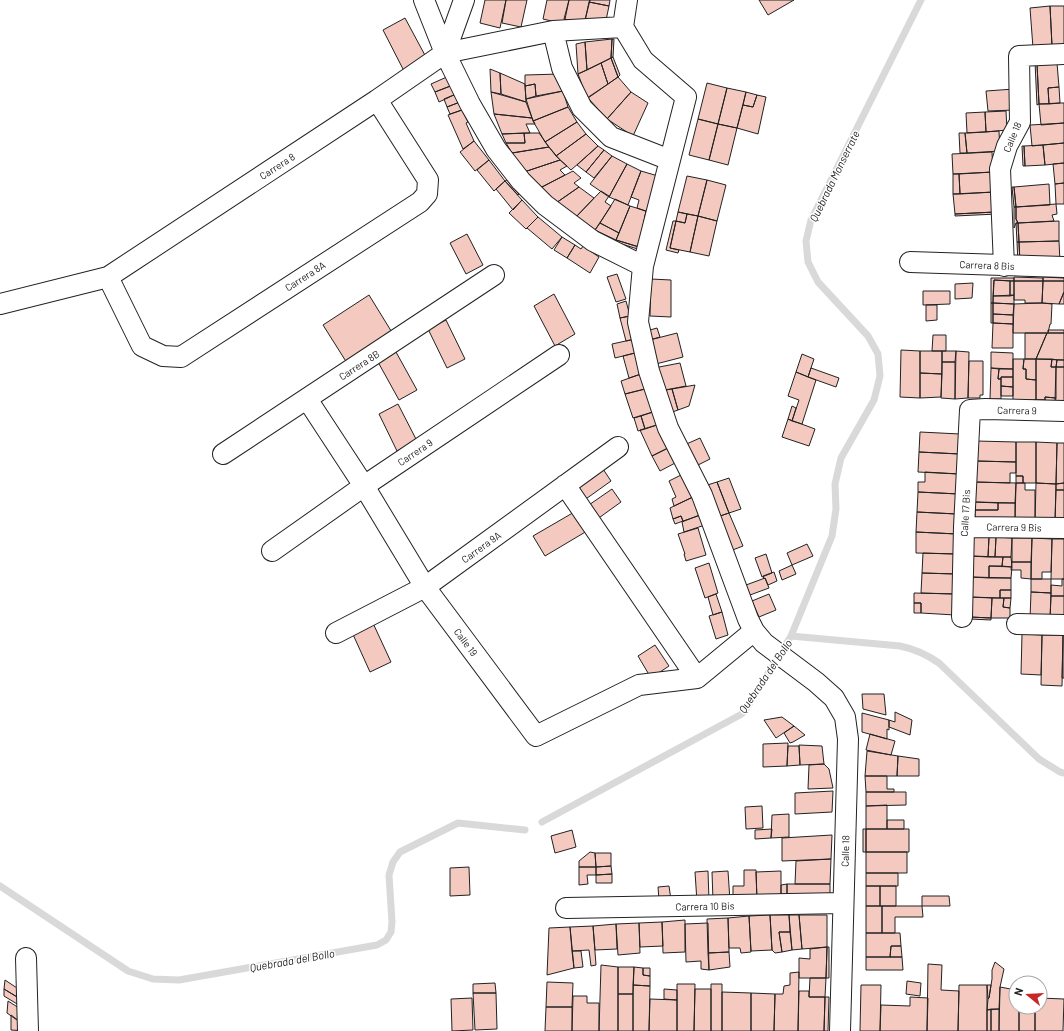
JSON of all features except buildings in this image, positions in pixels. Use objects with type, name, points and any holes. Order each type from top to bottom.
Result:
[{"type":"street","points":[[424,0],[445,54],[470,104],[496,149],[521,181],[546,205],[593,240],[643,266]]},
{"type":"street","points":[[445,54],[464,0]]},
{"type":"street","points":[[566,485],[697,678],[759,637],[748,619],[702,495],[668,428],[649,371],[638,322],[643,266],[686,97],[643,60],[623,27],[627,0]]},
{"type":"street","points":[[445,54],[553,32],[623,27]]},
{"type":"street","points":[[553,32],[562,68],[582,108],[611,137],[670,160]]},
{"type":"street","name":"Carrera 8","points":[[0,304],[108,277],[445,54]]},
{"type":"street","name":"Calle 18","points":[[1004,266],[1000,169],[1007,146],[1020,122],[1019,56],[1064,54]]},
{"type":"street","name":"Carrera 8A","points":[[108,277],[142,346],[163,356],[181,357],[420,202],[427,194],[428,180],[377,100]]},
{"type":"street","name":"Carrera 8 Bis","points":[[910,262],[1064,267]]},
{"type":"street","name":"Carrera 8B","points":[[223,454],[494,275]]},
{"type":"street","name":"Carrera 9","points":[[272,551],[364,486],[559,355]]},
{"type":"street","name":"Calle 19","points":[[307,399],[364,486],[425,587],[536,736],[639,684],[697,678]]},
{"type":"street","name":"Carrera 9","points":[[970,410],[1064,411]]},
{"type":"street","name":"Calle 17 Bis","points":[[962,617],[964,527],[970,410]]},
{"type":"street","name":"Carrera 9A","points":[[336,633],[425,587],[618,447]]},
{"type":"street","name":"Carrera 9 Bis","points":[[964,527],[1064,528]]},
{"type":"street","points":[[1017,624],[1064,625]]},
{"type":"street","name":"Calle 18","points":[[759,637],[834,698],[845,717],[848,739],[840,1031]]},
{"type":"street","name":"Carrera 10 Bis","points":[[566,908],[843,903]]},
{"type":"street","points":[[26,958],[28,1031]]},
{"type":"waterway","name":"Quebrada Monserrate","points":[[791,636],[832,536],[836,509],[835,484],[841,458],[874,400],[880,376],[878,354],[868,336],[818,282],[808,262],[806,241],[811,220],[921,0]]},
{"type":"waterway","name":"Quebrada del Bollo","points":[[542,822],[740,715],[744,712],[791,636],[900,646],[925,654],[939,663],[1039,759],[1064,773]]},
{"type":"waterway","name":"Quebrada del Bollo","points":[[0,886],[128,971],[153,979],[179,980],[377,945],[386,940],[391,932],[392,922],[389,875],[393,862],[400,852],[458,823],[525,830]]}]
